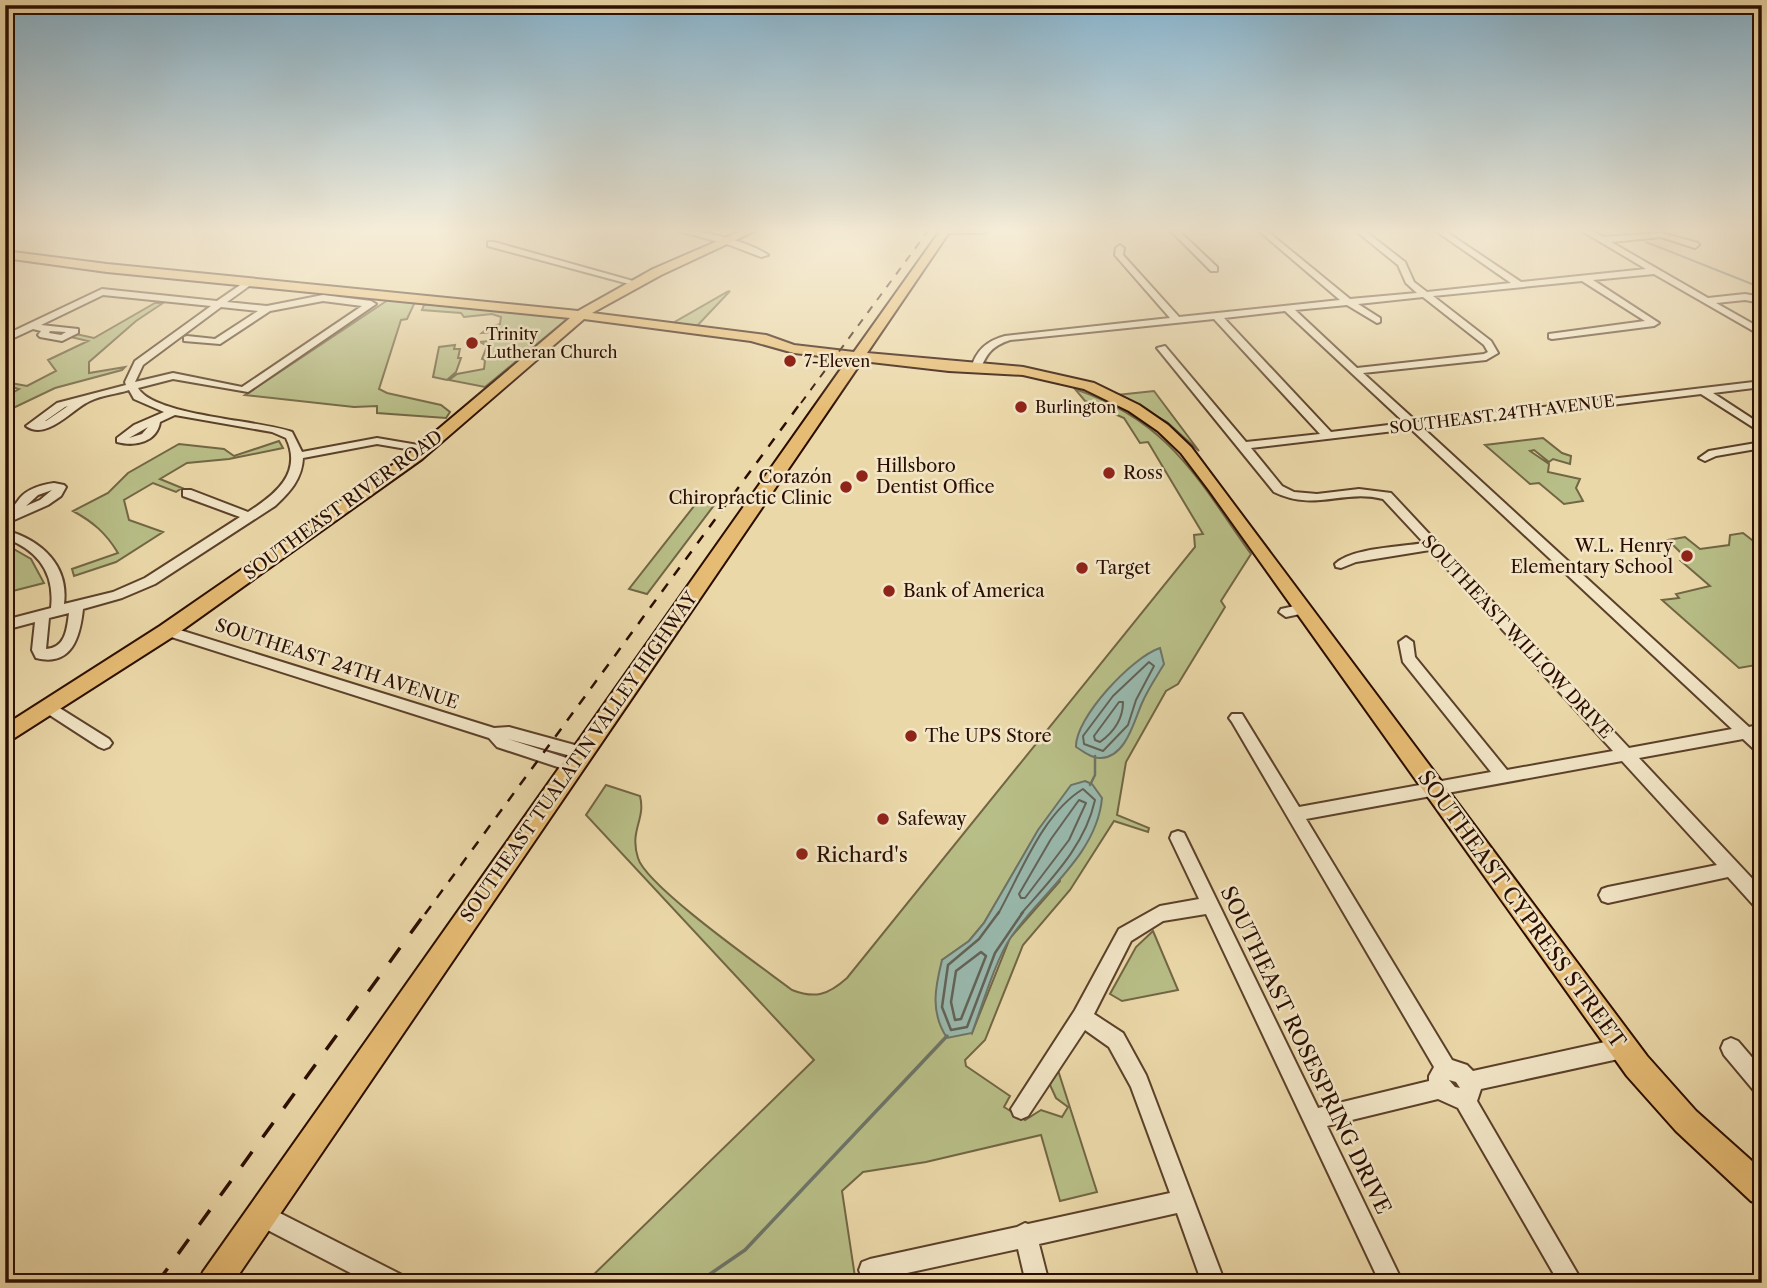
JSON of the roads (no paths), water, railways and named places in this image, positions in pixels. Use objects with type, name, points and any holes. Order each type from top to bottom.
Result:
[{"type":"main road","points":[[341,291],[581,315],[756,339],[833,359],[841,365],[851,364]]},
{"type":"main road","name":"SOUTHEAST RIVER ROAD","points":[[5,736],[167,631],[424,449],[581,315],[622,291]]},
{"type":"main road","name":"SOUTHEAST TUALATIN VALLEY HIGHWAY","points":[[214,1283],[902,291]]},
{"type":"main road","name":"SOUTHEAST CYPRESS STREET","points":[[756,339],[851,364],[982,369],[1042,378],[1093,390],[1145,415],[1179,442],[1295,611],[1434,788],[1623,1048],[1686,1121],[1762,1190]]},
{"type":"street","points":[[5,625],[117,595],[150,581],[250,517],[288,487],[295,477],[297,456],[289,435],[274,427],[174,411],[148,404],[140,400],[132,386],[131,375],[139,363],[235,291]]},
{"type":"street","points":[[1151,291],[1176,319]]},
{"type":"street","points":[[1335,291],[1377,320]]},
{"type":"street","points":[[1354,371],[1486,357],[1493,353],[1488,343],[1420,291]]},
{"type":"street","points":[[982,369],[984,350],[1006,339],[1176,319],[1461,291]]},
{"type":"street","points":[[1552,336],[1654,323],[1606,291]]},
{"type":"street","points":[[1690,291],[1762,333]]},
{"type":"street","points":[[5,339],[102,292],[267,309]]},
{"type":"street","points":[[1707,301],[1745,297],[1762,300]]},
{"type":"street","points":[[86,399],[173,376],[244,390],[371,304],[322,298],[256,313],[217,342],[187,339]]},
{"type":"street","points":[[1287,308],[1762,748]]},
{"type":"street","points":[[1216,315],[1326,435]]},
{"type":"street","points":[[33,326],[47,329]]},
{"type":"street","name":"SOUTHEAST WILLOW DRIVE","points":[[1162,348],[1279,489],[1289,497],[1306,499],[1367,491],[1387,496],[1762,902]]},
{"type":"street","name":"SOUTHEAST 24TH AVENUE","points":[[1243,446],[1762,384]]},
{"type":"street","points":[[1703,391],[1762,430]]},
{"type":"street","points":[[155,423],[174,411]]},
{"type":"street","points":[[297,456],[377,441],[424,449]]},
{"type":"street","points":[[1705,458],[1713,453],[1762,445]]},
{"type":"street","points":[[187,493],[250,517]]},
{"type":"street","points":[[5,520],[18,512]]},
{"type":"street","points":[[5,534],[37,548],[53,565],[60,589],[57,611]]},
{"type":"street","points":[[1341,564],[1353,558],[1433,546]]},
{"type":"street","points":[[42,615],[39,650],[41,654],[53,654],[67,648],[73,638],[76,606]]},
{"type":"street","name":"SOUTHEAST 24TH AVENUE","points":[[167,631],[494,734],[502,743],[577,760]]},
{"type":"street","points":[[1406,642],[1408,658],[1502,775]]},
{"type":"street","points":[[50,708],[104,743]]},
{"type":"street","points":[[1237,718],[1296,814],[1444,1079]]},
{"type":"street","points":[[1296,814],[1762,730]]},
{"type":"street","name":"SOUTHEAST ROSESPRING DRIVE","points":[[1178,838],[1392,1283]]},
{"type":"street","points":[[1608,895],[1731,869]]},
{"type":"street","points":[[1021,1109],[1082,1017],[1125,935],[1160,914],[1212,905]]},
{"type":"street","points":[[1082,1017],[1116,1040],[1139,1082],[1214,1283]]},
{"type":"street","points":[[1466,1091],[1623,1048]]},
{"type":"street","points":[[1731,1048],[1762,1085]]},
{"type":"street","points":[[1314,1119],[1460,1072],[1466,1091],[1572,1283]]},
{"type":"street","points":[[870,1270],[1184,1201]]},
{"type":"street","points":[[260,1214],[394,1283]]},
{"type":"street","points":[[1025,1234],[1038,1283]]},
{"type":"water","points":[[1160,648],[1164,664],[1144,698],[1123,745],[1117,752],[1101,758],[1091,756],[1076,747],[1085,721],[1107,690],[1135,663]]},
{"type":"water","points":[[1085,781],[1092,784],[1102,798],[1098,819],[1090,838],[1066,872],[1005,946],[972,1033],[947,1038],[936,1009],[936,990],[942,960],[969,941],[984,923],[1038,830],[1071,785]]},
{"type":"waterway","points":[[1090,785],[1095,775],[1095,756]]},
{"type":"waterway","points":[[697,1283],[745,1250],[947,1036]]},
{"type":"railway","points":[[801,403],[884,291]]},
{"type":"railway","points":[[425,914],[802,401]]},
{"type":"railway","points":[[157,1283],[426,912]]},
{"type":"place","name":"Trinity Lutheran Church","points":[[472,343]]},
{"type":"place","name":"7-Eleven","points":[[790,361]]},
{"type":"place","name":"Burlington","points":[[1021,407]]},
{"type":"place","name":"Ross","points":[[1109,473]]},
{"type":"place","name":"Hillsboro Dentist Office","points":[[862,476]]},
{"type":"place","name":"Corazón Chiropractic Clinic","points":[[846,487]]},
{"type":"place","name":"W.L. Henry Elementary School","points":[[1687,556]]},
{"type":"place","name":"Target","points":[[1082,568]]},
{"type":"place","name":"Bank of America","points":[[889,591]]},
{"type":"place","name":"The UPS Store","points":[[911,736]]},
{"type":"place","name":"Safeway","points":[[883,819]]},
{"type":"place","name":"Richard's","points":[[802,854]]}]
